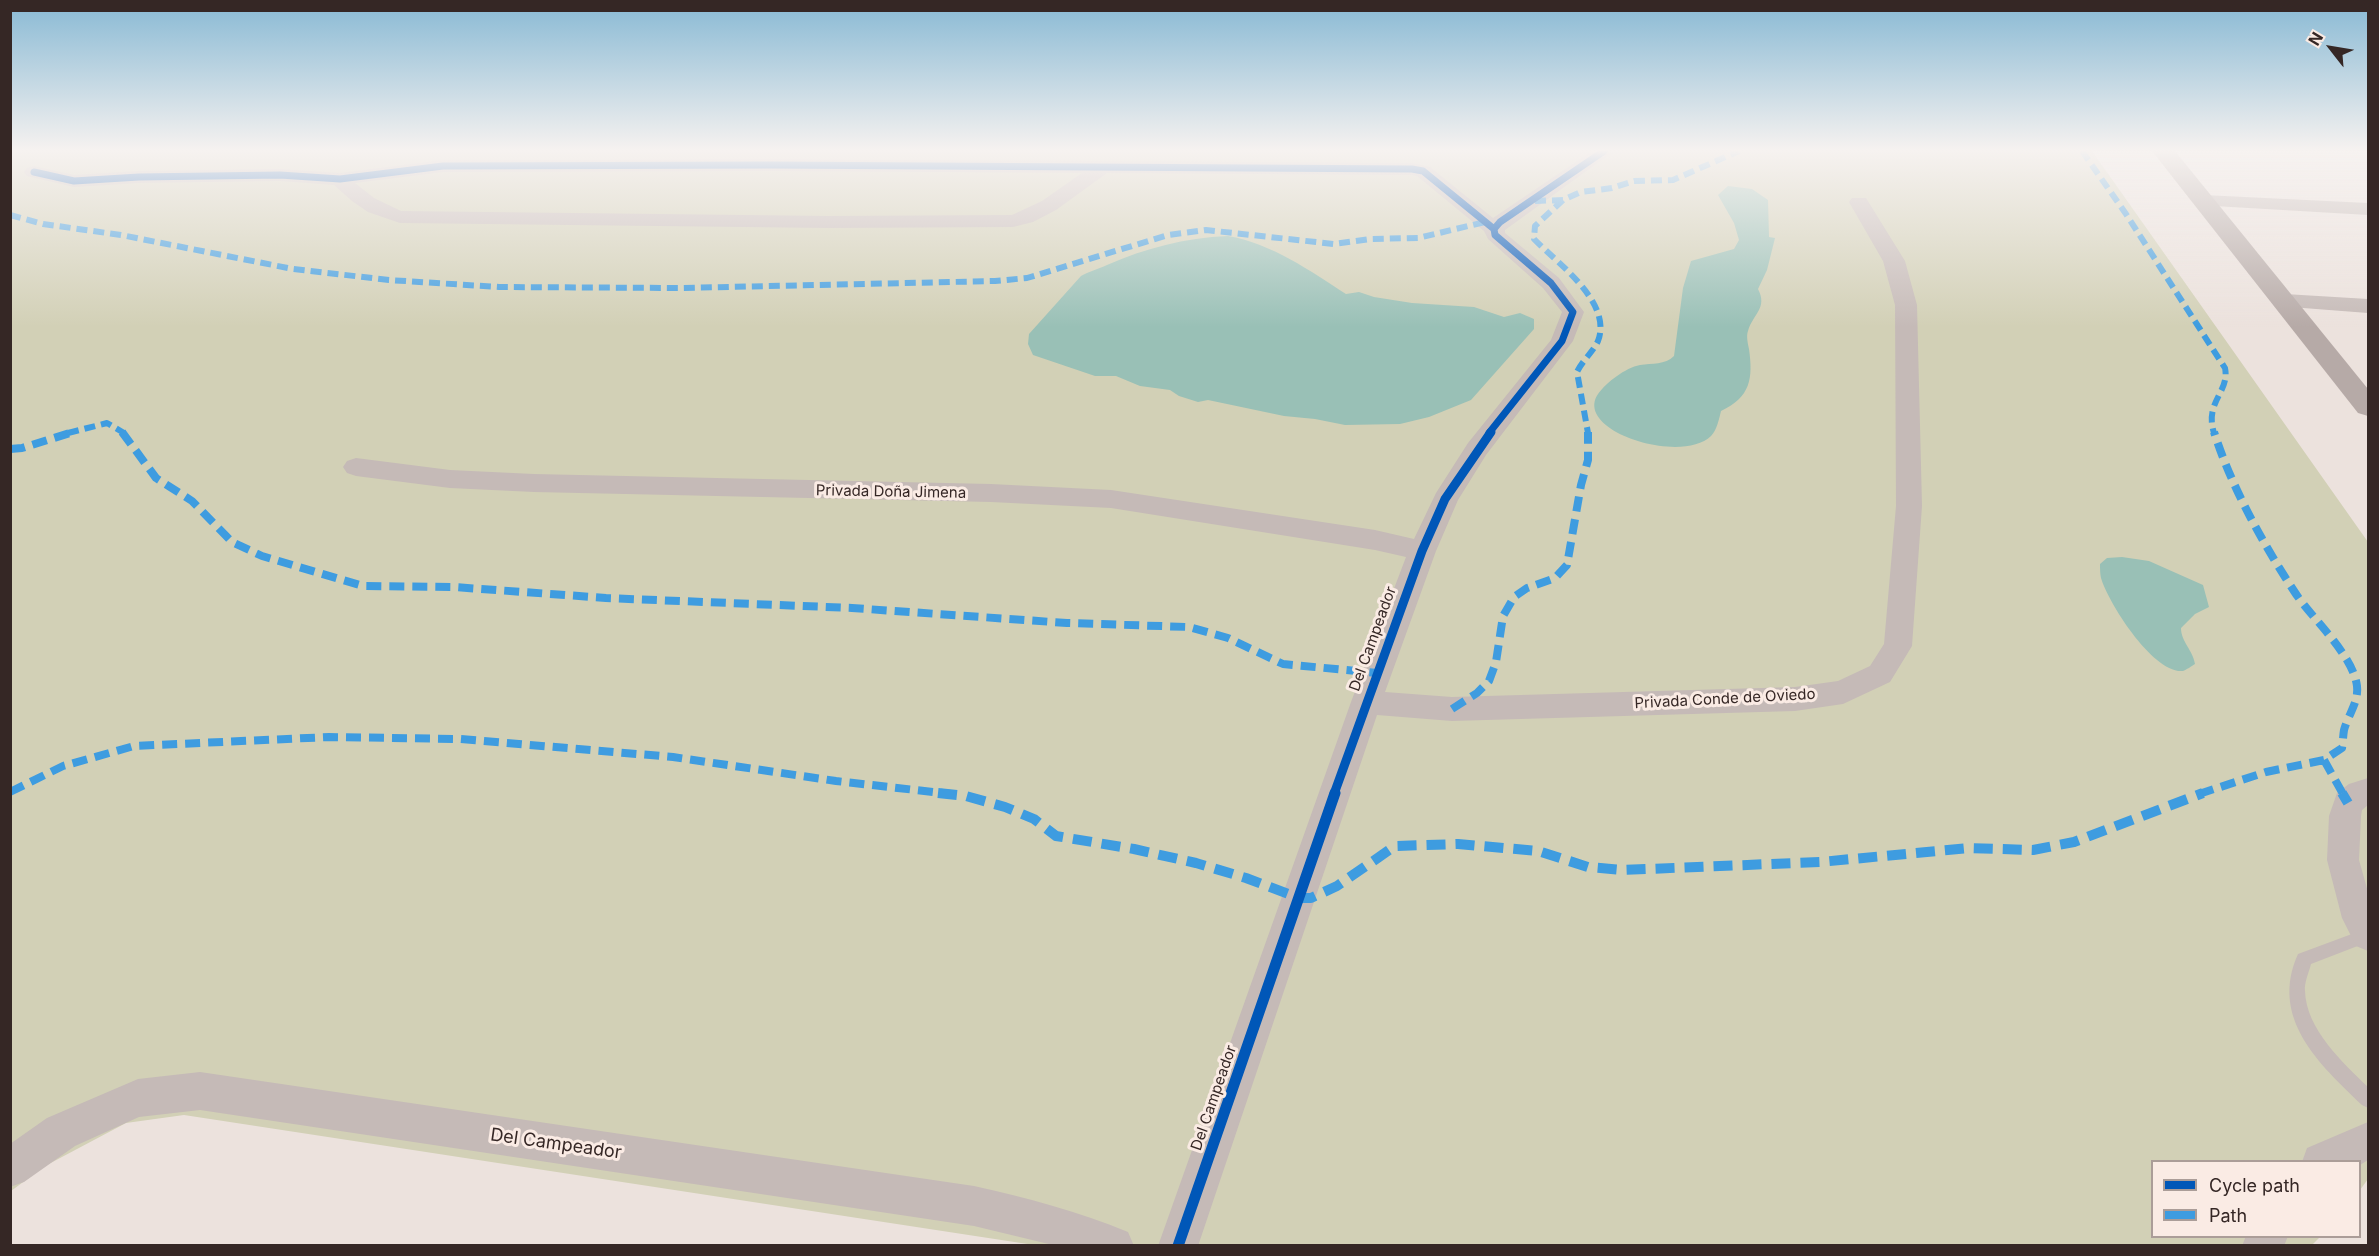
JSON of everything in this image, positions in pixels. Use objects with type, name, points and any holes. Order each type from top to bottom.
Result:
[{"type":"street","points":[[382,210],[400,217],[806,222],[1012,221],[1027,218],[1041,210]]},
{"type":"street","points":[[1469,210],[1494,229],[1500,222],[1519,210]]},
{"type":"street","name":"Privada Conde de Oviedo","points":[[1366,702],[1452,709],[1795,699],[1843,692],[1881,674],[1898,646],[1909,506],[1908,354],[1906,305],[1894,261],[1864,210]]},
{"type":"street","points":[[2211,210],[2368,407]]},
{"type":"street","name":"Del Campeador","points":[[1179,1245],[1366,702],[1422,551],[1445,499],[1477,449],[1563,341],[1573,312],[1562,295],[1495,235],[1494,229]]},
{"type":"street","points":[[2285,301],[2368,306]]},
{"type":"street","name":"Privada Doña Jimena","points":[[356,467],[450,479],[534,483],[991,493],[1110,498],[1363,538],[1422,551]]},
{"type":"street","points":[[2368,791],[2360,793],[2348,803],[2345,816],[2343,860],[2359,918],[2368,934]]},
{"type":"street","name":"Del Campeador","points":[[10,1168],[61,1132],[138,1098],[200,1091],[974,1206],[1053,1224],[1114,1245]]},
{"type":"street","points":[[2323,1160],[2368,1141]]},
{"type":"lane","points":[[2368,934],[2304,959],[2296,991],[2307,1031],[2337,1069],[2368,1099]]},
{"type":"shaded area","points":[[11,210],[2133,210],[2368,542],[2368,1179],[2361,1189],[2361,1160],[2151,1160],[2151,1238],[2319,1238],[2312,1245],[1034,1245],[184,1115],[126,1123],[45,1166],[11,1191]]},
{"type":"water","points":[[1726,210],[1768,210],[1769,237],[1775,238],[1767,270],[1758,289],[1761,306],[1747,333],[1751,369],[1748,386],[1744,393],[1731,406],[1721,411],[1711,436],[1697,444],[1677,447],[1655,445],[1634,440],[1615,431],[1601,420],[1594,408],[1598,394],[1611,380],[1628,369],[1662,362],[1674,356],[1683,288],[1691,261],[1734,249],[1739,240],[1734,223]]},
{"type":"water","points":[[1228,236],[1275,251],[1346,294],[1359,292],[1374,297],[1412,303],[1474,307],[1504,317],[1520,313],[1534,319],[1534,329],[1471,400],[1429,417],[1400,424],[1345,425],[1284,416],[1208,400],[1198,402],[1179,396],[1170,390],[1140,386],[1116,376],[1095,376],[1033,355],[1028,344],[1029,334],[1081,276],[1151,249],[1196,239]]},
{"type":"water","points":[[2122,557],[2149,561],[2203,585],[2209,607],[2195,614],[2181,628],[2195,664],[2183,671],[2171,669],[2146,649],[2122,619],[2105,589],[2100,564],[2107,558]]},
{"type":"marked path","points":[[1452,709],[1477,693],[1489,681],[1496,662],[1503,616],[1514,597],[1527,588],[1549,582],[1567,565],[1581,485],[1588,460],[1588,428],[1577,372],[1598,341],[1599,321],[1588,294],[1534,239],[1535,226],[1553,210]]},
{"type":"marked path","points":[[10,792],[63,766],[134,746],[329,737],[460,739],[673,757],[836,781],[966,796],[1005,807],[1034,819],[1056,836],[1134,849],[1196,863],[1246,878],[1299,898],[1311,898],[1337,886],[1395,846],[1458,844],[1538,851],[1588,867],[1622,870],[1820,862],[1969,848],[2033,850],[2074,842],[2166,805],[2266,772],[2324,760],[2342,748],[2344,730],[2357,694],[2356,682],[2347,662],[2304,607],[2279,568],[2247,510],[2220,451],[2212,427],[2211,411],[2227,378],[2225,368],[2123,210]]},
{"type":"marked path","points":[[10,215],[43,224],[121,235],[293,269],[389,280],[499,287],[681,288],[995,281],[1027,278],[1168,235],[1206,230],[1334,244],[1371,239],[1418,238],[1485,222]]},
{"type":"marked path","points":[[10,449],[22,448],[107,423],[117,427],[127,436],[156,478],[192,501],[232,542],[262,556],[363,586],[454,587],[606,598],[852,608],[1067,623],[1189,627],[1228,638],[1283,664],[1377,673]]},
{"type":"marked path","points":[[2324,760],[2348,803]]},
{"type":"cycle path","points":[[1470,210],[1494,229]]},
{"type":"cycle path","points":[[1178,1246],[1366,702],[1422,551],[1445,499],[1477,449],[1562,341],[1573,312],[1551,283],[1495,235],[1494,229],[1500,222],[1518,210]]}]
